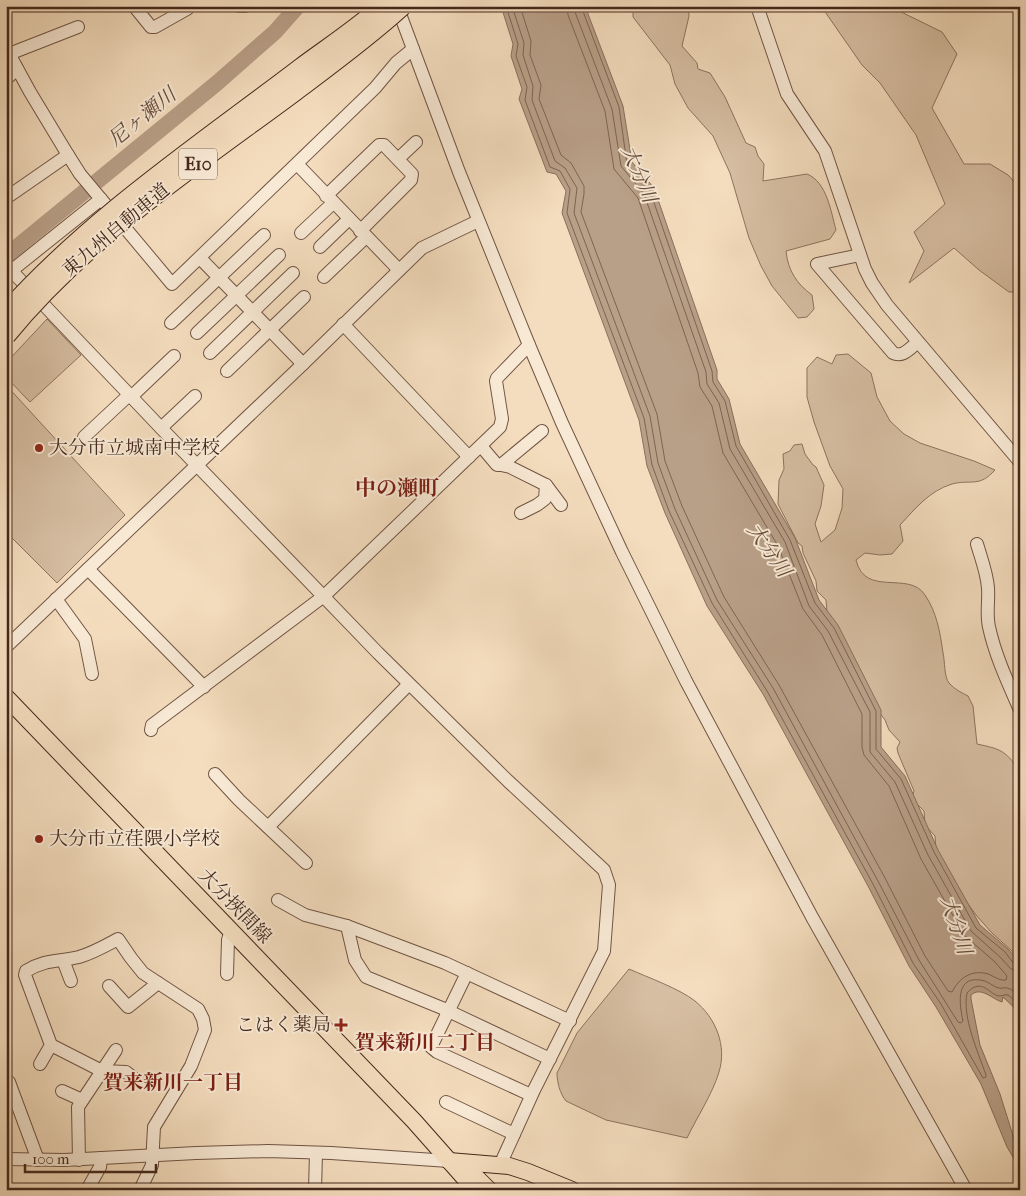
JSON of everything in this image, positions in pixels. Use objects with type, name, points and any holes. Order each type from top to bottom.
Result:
[{"type":"highway","name":"東九州自動車道","points":[[6,313],[48,269],[161,174],[382,6]]},
{"type":"highway","name":"東九州自動車道","points":[[6,335],[52,284],[101,239],[340,58],[402,6]]},
{"type":"main road","name":"大分挾間線","points":[[6,697],[455,1162]]},
{"type":"main road","points":[[455,1162],[500,1165],[528,1172],[572,1190]]},
{"type":"main road","points":[[455,1162],[475,1190]]},
{"type":"main road","points":[[455,1162],[489,1190]]},
{"type":"street","points":[[134,6],[151,27],[155,27],[187,9],[186,6]]},
{"type":"street","points":[[239,6],[245,6]]},
{"type":"street","points":[[397,6],[478,221],[586,476],[664,638],[812,917],[966,1190]]},
{"type":"street","points":[[758,6],[786,94],[816,136],[828,160],[860,255],[876,290],[1020,462]]},
{"type":"street","points":[[78,27],[8,51],[80,174],[172,284],[375,88],[396,63],[413,48]]},
{"type":"street","points":[[6,79],[17,69]]},
{"type":"street","points":[[398,159],[416,142]]},
{"type":"street","points":[[300,233],[379,145],[384,145],[412,174],[411,180],[324,277]]},
{"type":"street","points":[[6,198],[68,155]]},
{"type":"street","points":[[297,164],[399,270]]},
{"type":"street","points":[[101,199],[53,238],[8,270],[409,684],[607,874],[609,885],[606,946],[602,958],[531,1095],[500,1165]]},
{"type":"street","points":[[320,247],[349,219]]},
{"type":"street","points":[[6,647],[422,248],[478,221]]},
{"type":"street","points":[[171,323],[264,235]]},
{"type":"street","points":[[197,333],[279,254]]},
{"type":"street","points":[[860,255],[817,264],[893,353],[901,355],[918,342]]},
{"type":"street","points":[[200,258],[303,364]]},
{"type":"street","points":[[210,353],[293,273]]},
{"type":"street","points":[[227,371],[304,297]]},
{"type":"street","points":[[343,324],[469,457]]},
{"type":"street","points":[[150,730],[152,725],[324,596],[481,446],[502,424],[497,378],[529,345]]},
{"type":"street","points":[[84,437],[174,356]]},
{"type":"street","points":[[161,428],[195,396]]},
{"type":"street","points":[[501,464],[542,431]]},
{"type":"street","points":[[481,446],[497,465],[501,464],[510,467],[546,485],[561,504]]},
{"type":"street","points":[[520,513],[546,499],[546,485]]},
{"type":"street","points":[[977,544],[988,586],[989,597],[986,609],[989,627],[1007,681],[1020,710]]},
{"type":"street","points":[[88,569],[204,687]]},
{"type":"street","points":[[56,599],[84,639],[92,674]]},
{"type":"street","points":[[268,828],[409,684]]},
{"type":"street","points":[[215,774],[239,800],[306,863]]},
{"type":"street","points":[[278,900],[305,915],[347,926],[467,973],[570,1021]]},
{"type":"street","points":[[347,926],[355,960],[366,978],[403,991],[550,1058]]},
{"type":"street","points":[[227,974],[228,940],[232,930]]},
{"type":"street","points":[[140,1083],[126,1072],[102,1070],[51,1045],[25,973],[40,963],[87,954],[118,939],[138,967],[158,984],[198,1009],[203,1019],[205,1030],[191,1066],[157,1121],[153,1133],[153,1155],[150,1170],[140,1190]]},
{"type":"street","points":[[63,960],[71,982]]},
{"type":"street","points":[[467,973],[431,1047],[531,1095]]},
{"type":"street","points":[[109,986],[128,1007],[158,984]]},
{"type":"street","points":[[40,1064],[51,1045]]},
{"type":"street","points":[[79,1160],[77,1110],[116,1050]]},
{"type":"street","points":[[6,1083],[9,1082],[38,1160]]},
{"type":"street","points":[[62,1091],[82,1100]]},
{"type":"street","points":[[446,1102],[514,1134]]},
{"type":"street","points":[[6,1159],[79,1160],[240,1151],[316,1153],[455,1162]]},
{"type":"street","points":[[315,1190],[316,1153]]},
{"type":"street","points":[[87,1190],[100,1167],[101,1158]]},
{"type":"shaded area","points":[[633,6],[688,6],[689,16],[682,46],[697,63],[698,69],[710,73],[725,97],[746,143],[755,147],[758,156],[764,164],[763,181],[807,174],[814,178],[824,190],[836,230],[830,239],[786,251],[791,271],[802,286],[812,295],[814,309],[807,317],[798,318],[772,286],[749,238],[730,173],[713,136],[688,108],[675,84],[670,65],[633,17]]},
{"type":"shaded area","points":[[821,6],[889,6],[942,32],[957,54],[932,108],[964,164],[990,164],[1008,175],[1020,188],[1020,292],[1009,292],[979,270],[954,248],[909,283],[924,251],[914,232],[945,204],[916,135],[880,83],[862,65]]},
{"type":"shaded area","points":[[47,319],[81,355],[30,402],[6,377],[6,363]]},
{"type":"shaded area","points":[[848,354],[871,373],[877,397],[890,421],[904,434],[920,443],[995,470],[989,476],[979,481],[952,484],[929,496],[900,525],[903,541],[892,554],[865,553],[856,560],[861,571],[868,578],[878,581],[909,584],[918,588],[925,595],[937,623],[947,680],[958,691],[968,696],[973,706],[977,744],[991,747],[1006,754],[1019,770],[1020,961],[976,915],[963,897],[936,850],[935,836],[925,825],[924,811],[912,797],[914,791],[898,753],[897,748],[900,742],[889,730],[885,720],[867,696],[827,612],[826,600],[817,591],[816,581],[803,553],[802,546],[798,543],[778,504],[779,480],[784,469],[783,454],[790,451],[794,445],[802,444],[805,454],[816,467],[824,485],[821,506],[815,524],[821,542],[835,530],[842,508],[843,489],[830,466],[814,422],[807,397],[807,368],[817,357],[832,364],[836,355]]},
{"type":"shaded area","name":"大分市立城南中学校","points":[[6,385],[125,515],[57,583],[6,532]]},
{"type":"shaded area","points":[[629,969],[672,988],[695,1001],[709,1016],[718,1033],[722,1052],[719,1072],[687,1138],[606,1120],[566,1101],[559,1088],[557,1073],[577,1033]]},
{"type":"water","name":"大分川","points":[[501,6],[585,6],[623,106],[632,162],[654,188],[717,370],[717,379],[729,399],[740,444],[795,538],[819,600],[838,625],[881,710],[881,747],[905,776],[938,850],[980,925],[1008,949],[1020,963],[1020,1013],[1003,997],[1002,1002],[983,992],[979,992],[971,995],[971,999],[980,1045],[1000,1094],[1020,1152],[1020,1169],[1007,1147],[981,1084],[936,1007],[909,966],[868,886],[763,694],[707,606],[665,513],[647,466],[639,420],[562,213],[566,191],[556,174],[547,172],[519,99],[522,89],[511,56],[513,44]]},
{"type":"waterway","name":"尼ヶ瀬川","points":[[6,256],[217,83],[275,32],[298,6]]},
{"type":"place","name":"大分市立城南中学校","points":[[39,448]]},
{"type":"place","name":"大分市立荏隈小学校","points":[[39,839]]},
{"type":"place","name":"こはく薬局","points":[[341,1025]]},
{"type":"district","name":"中の瀬町","points":[[397,488]]},
{"type":"district","name":"賀来新川二丁目","points":[[425,1042]]},
{"type":"district","name":"賀来新川一丁目","points":[[173,1082]]}]
